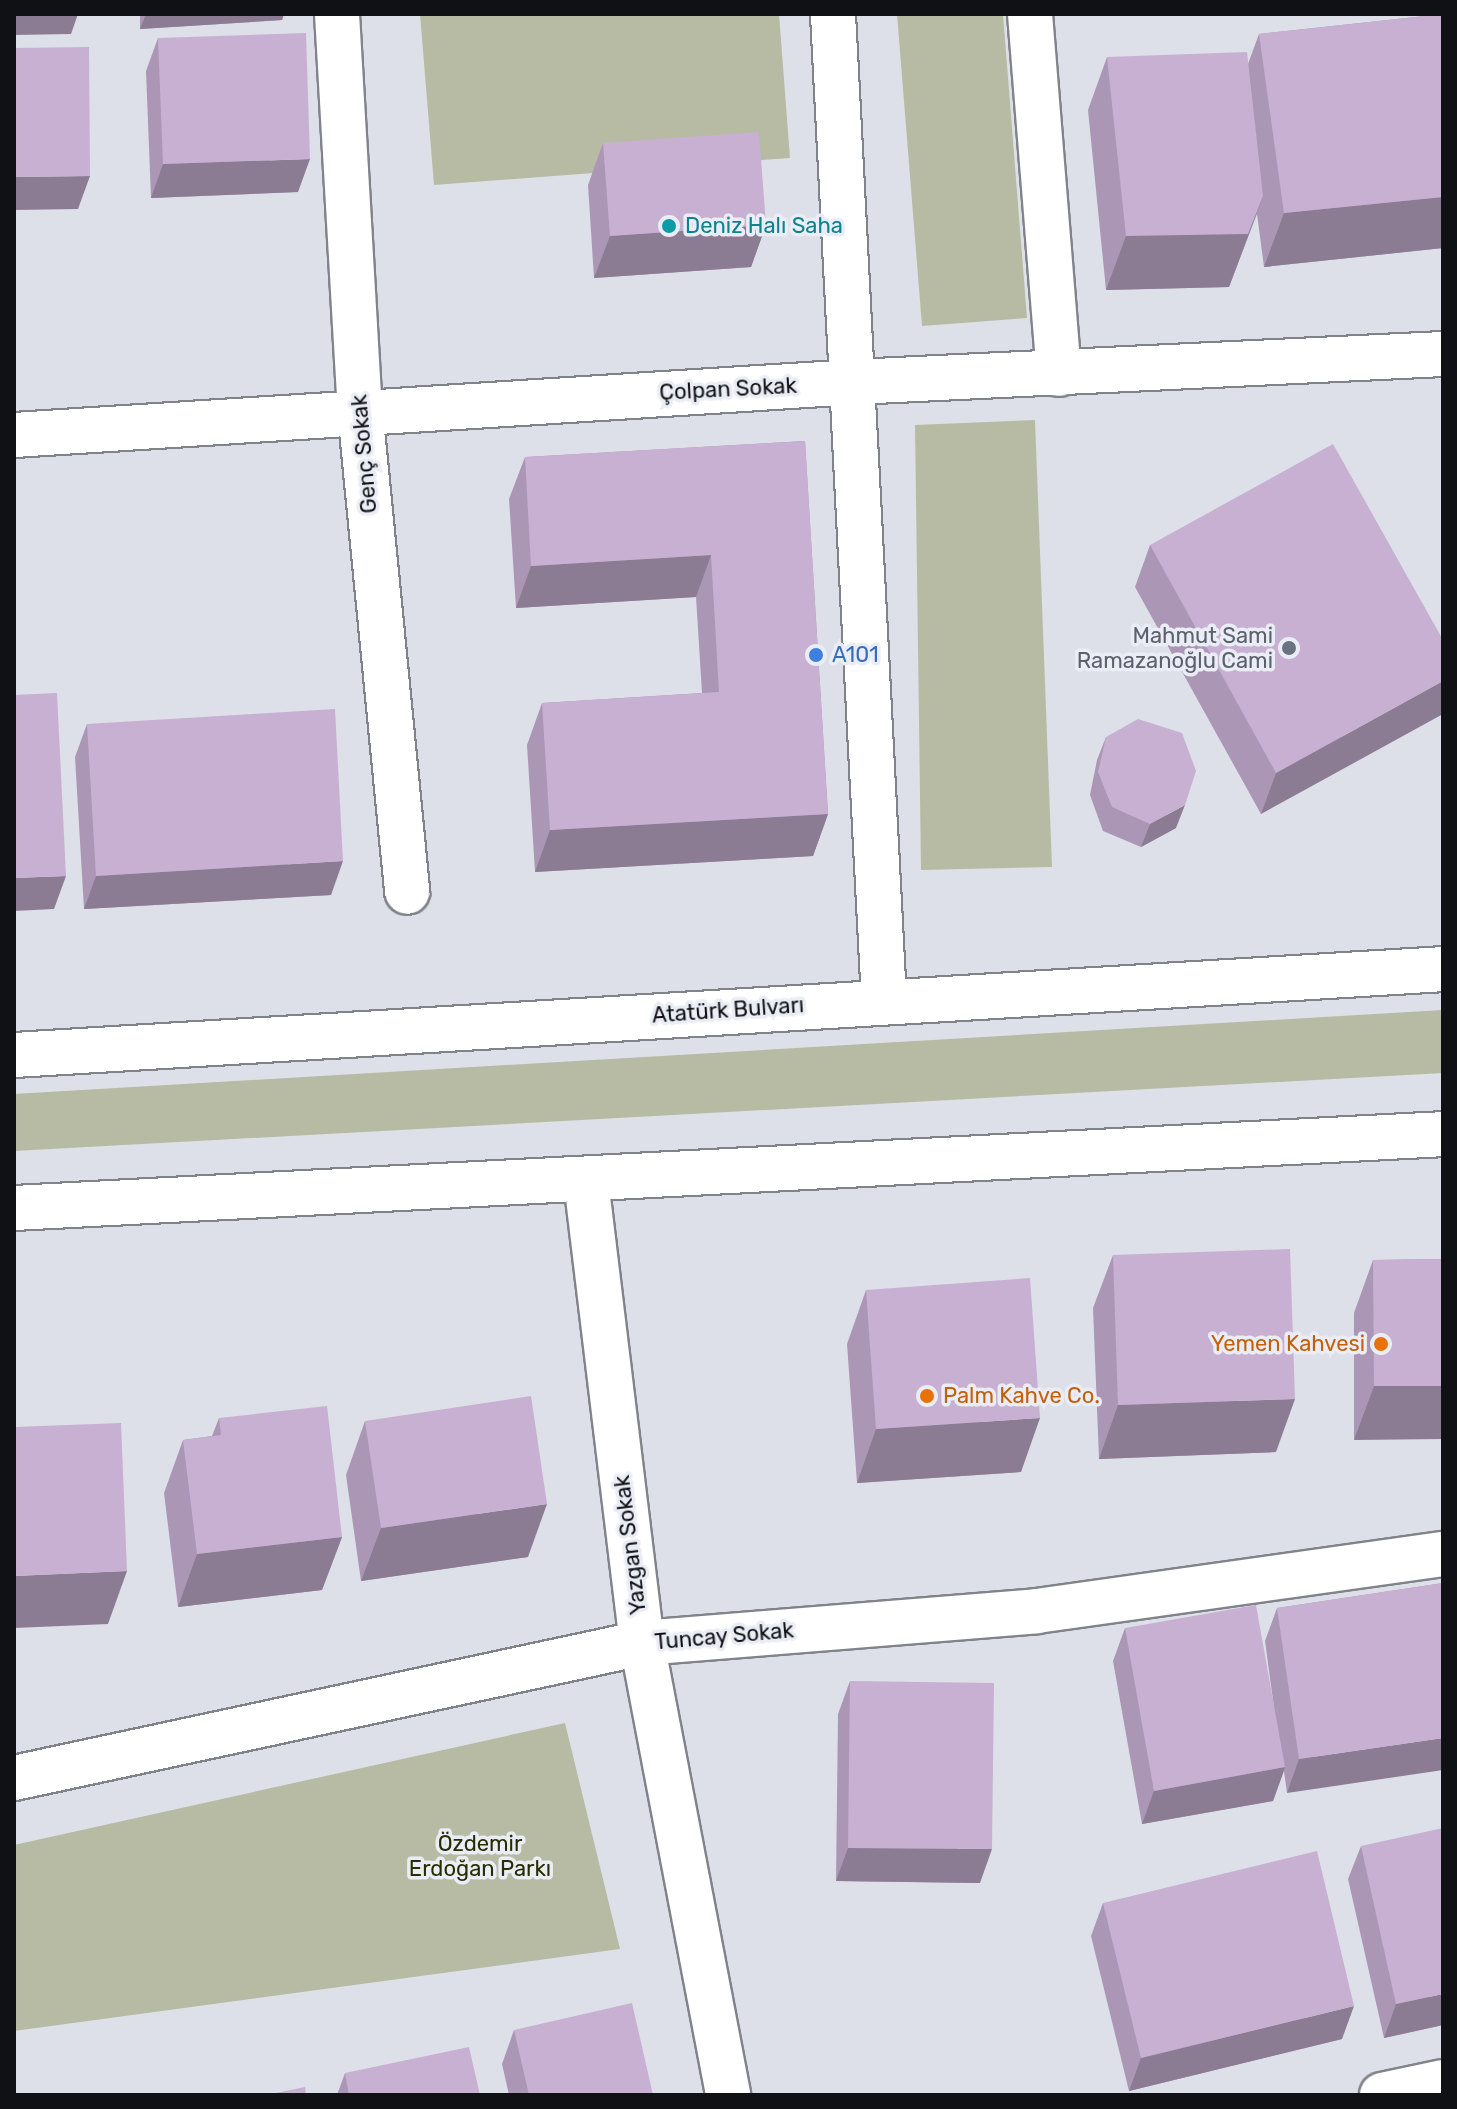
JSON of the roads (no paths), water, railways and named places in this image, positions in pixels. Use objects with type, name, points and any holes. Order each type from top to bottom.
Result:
[{"type":"street","name":"Genç Sokak","points":[[337,14],[360,410],[407,892]]},
{"type":"street","points":[[833,14],[884,999]]},
{"type":"street","points":[[1030,14],[1059,374]]},
{"type":"street","name":"Çolpan Sokak","points":[[14,435],[360,410],[854,382],[1443,354]]},
{"type":"street","name":"Atatürk Bulvarı","points":[[14,1055],[418,1034],[884,999],[1443,969]]},
{"type":"street","points":[[14,1208],[586,1181],[1443,1134]]},
{"type":"street","name":"Yazgan Sokak","points":[[586,1181],[642,1643],[728,2095]]},
{"type":"street","name":"Tuncay Sokak","points":[[14,1778],[642,1643],[1037,1611],[1443,1554]]},
{"type":"street","points":[[1382,2095],[1443,2082]]},
{"type":"place","name":"Deniz Halı Saha","points":[[669,226]]},
{"type":"place","name":"Mahmut Sami Ramazanoğlu Cami","points":[[1289,648]]},
{"type":"place","name":"A101","points":[[816,655]]},
{"type":"place","name":"Yemen Kahvesi","points":[[1381,1344]]},
{"type":"place","name":"Palm Kahve Co.","points":[[927,1396]]},
{"type":"park label","name":"Özdemir Erdoğan Parkı","points":[[480,1856]]}]
